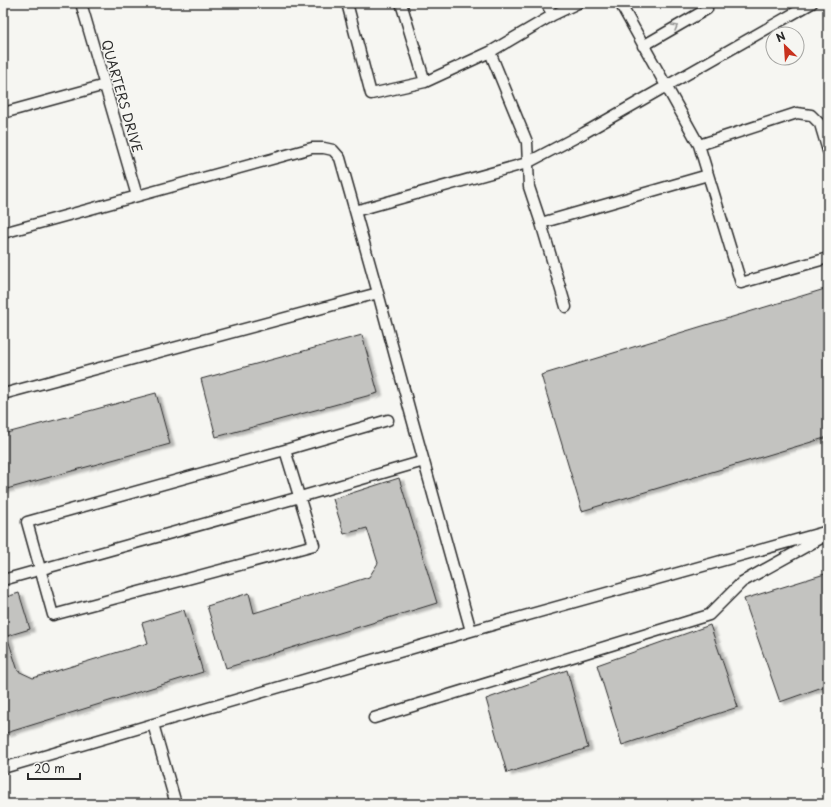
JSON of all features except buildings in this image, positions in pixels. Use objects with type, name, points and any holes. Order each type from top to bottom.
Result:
[{"type":"lane","name":"QUARTERS DRIVE","points":[[81,3],[137,196]]},
{"type":"lane","points":[[347,3],[371,94],[425,82],[490,52],[553,15],[578,3]]},
{"type":"lane","points":[[401,3],[425,82]]},
{"type":"lane","points":[[546,3],[553,15]]},
{"type":"lane","points":[[620,3],[699,145],[741,283],[828,258]]},
{"type":"lane","points":[[355,211],[527,163],[584,133],[812,3]]},
{"type":"lane","points":[[643,46],[707,9]]},
{"type":"lane","points":[[490,52],[527,142],[529,187],[566,307]]},
{"type":"lane","points":[[3,114],[105,85]]},
{"type":"lane","points":[[699,145],[797,113],[811,116],[820,124],[828,151]]},
{"type":"lane","points":[[3,233],[312,148],[333,150],[340,158],[472,631]]},
{"type":"lane","points":[[541,222],[708,175]]},
{"type":"lane","points":[[3,394],[378,293]]},
{"type":"lane","points":[[285,450],[314,544],[53,615],[27,522],[388,420]]},
{"type":"lane","points":[[3,580],[424,461]]},
{"type":"lane","points":[[3,768],[472,631],[828,532]]},
{"type":"lane","points":[[374,718],[709,615],[742,582],[828,532]]},
{"type":"lane","points":[[153,724],[176,804]]}]
